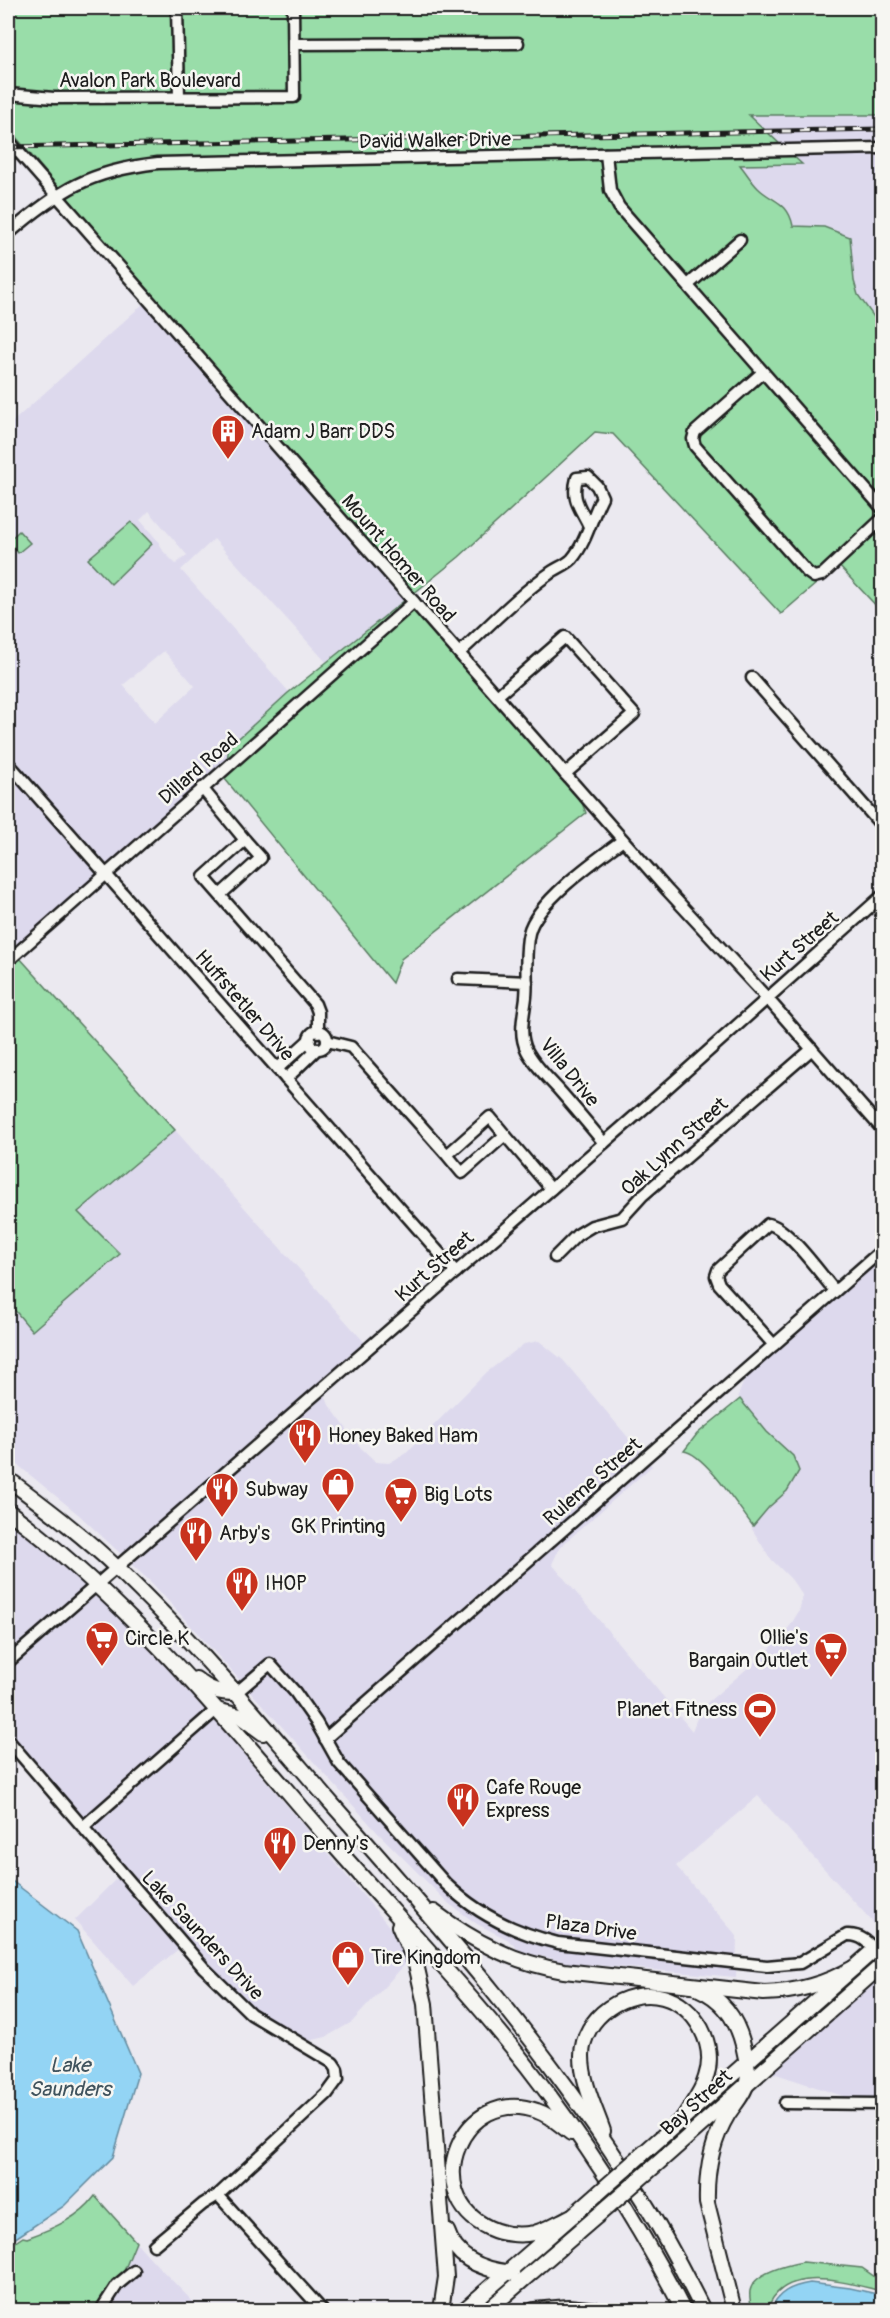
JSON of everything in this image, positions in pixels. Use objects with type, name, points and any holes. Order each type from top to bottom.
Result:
[{"type":"main road","points":[[8,1479],[116,1567],[163,1612],[411,1893],[515,2018],[609,2147],[657,2223],[704,2310]]},
{"type":"main road","points":[[8,1511],[97,1584],[177,1665],[526,2065],[582,2141],[642,2233],[683,2310]]},
{"type":"main road","points":[[177,1665],[206,1687],[220,1693],[236,1693]]},
{"type":"main road","points":[[216,1710],[230,1711],[240,1716],[284,1749]]},
{"type":"main road","points":[[411,1893],[471,1938],[517,1960],[564,1971],[764,1993],[813,1987],[855,1967]]},
{"type":"main road","points":[[392,1911],[416,1964],[425,2004],[446,2277],[441,2310]]},
{"type":"main road","name":"Bay Street","points":[[464,2310],[855,1967],[880,1950]]},
{"type":"main road","name":"Bay Street","points":[[488,2310],[882,1965]]},
{"type":"main road","points":[[689,1985],[709,1994],[723,2005],[739,2030],[747,2062],[747,2083],[716,2137],[709,2161],[707,2189],[708,2209],[734,2310]]},
{"type":"main road","points":[[609,2147],[587,2087],[582,2056],[583,2047],[598,2016],[627,1998],[654,1996],[672,2000],[692,2015],[703,2032],[709,2053],[707,2076],[684,2117]]},
{"type":"main road","points":[[572,2216],[541,2230],[519,2234],[494,2230],[481,2224],[469,2214],[456,2195],[453,2160],[459,2142],[474,2122],[490,2113],[506,2108],[536,2110],[582,2141]]},
{"type":"main road","points":[[442,2218],[448,2237],[461,2255],[479,2266],[517,2273],[536,2269]]},
{"type":"main road","points":[[534,2310],[568,2307],[598,2310]]},
{"type":"street","points":[[177,8],[179,97]]},
{"type":"street","points":[[293,8],[294,44],[518,43]]},
{"type":"street","name":"Avalon Park Boulevard","points":[[8,94],[54,98],[294,98],[294,44]]},
{"type":"street","name":"Mount Homer Road","points":[[8,140],[622,840],[767,998],[882,1129]]},
{"type":"street","name":"David Walker Drive","points":[[8,234],[55,195],[96,175],[127,166],[158,163],[882,148]]},
{"type":"street","points":[[606,154],[613,198],[882,508]]},
{"type":"street","points":[[688,285],[741,240]]},
{"type":"street","points":[[763,372],[695,432],[693,439],[695,446],[807,572],[814,577],[822,575],[882,519]]},
{"type":"street","points":[[459,653],[549,574],[571,559],[589,526]]},
{"type":"street","name":"Dillard Road","points":[[8,961],[414,602]]},
{"type":"street","points":[[497,696],[565,637],[627,706],[633,714],[565,774]]},
{"type":"street","points":[[752,678],[882,826]]},
{"type":"street","name":"Huffstetler Drive","points":[[8,763],[456,1272]]},
{"type":"street","points":[[202,788],[261,858],[220,895]]},
{"type":"street","points":[[246,840],[204,877],[315,1004],[315,1030],[312,1047],[317,1049]]},
{"type":"street","name":"Villa Drive","points":[[604,1143],[527,1051],[522,1032],[527,982],[528,935],[534,919],[566,886],[622,840]]},
{"type":"street","name":"Kurt Street","points":[[8,1662],[604,1143],[882,896]]},
{"type":"street","points":[[458,979],[527,982]]},
{"type":"street","points":[[315,1030],[326,1035],[331,1042],[351,1047],[462,1173],[505,1135]]},
{"type":"street","points":[[277,1069],[315,1030]]},
{"type":"street","points":[[286,1079],[317,1049],[331,1042]]},
{"type":"street","name":"Oak Lynn Street","points":[[555,1257],[577,1235],[592,1226],[622,1218],[642,1195],[812,1049]]},
{"type":"street","points":[[286,1060],[295,1070]]},
{"type":"street","points":[[447,1155],[490,1117],[550,1189]]},
{"type":"street","points":[[774,1345],[720,1284],[716,1276],[718,1270],[768,1224],[774,1225],[786,1234],[835,1291]]},
{"type":"street","name":"Ruleme Street","points":[[325,1738],[882,1250]]},
{"type":"street","points":[[236,1693],[270,1664],[295,1692],[325,1738]]},
{"type":"street","points":[[84,1826],[216,1710]]},
{"type":"street","name":"Plaza Drive","points":[[325,1738],[339,1763],[446,1884],[459,1896],[490,1917],[526,1935],[558,1943],[767,1966],[800,1963],[847,1935],[858,1936],[880,1950]]},
{"type":"street","name":"Lake Saunders Drive","points":[[8,1740],[190,1951],[238,2003],[271,2028],[333,2063],[337,2068],[338,2079],[327,2094],[218,2195]]},
{"type":"street","points":[[785,2103],[882,2104]]},
{"type":"street","points":[[154,2245],[203,2204],[218,2195],[322,2310]]},
{"type":"street","points":[[100,2310],[117,2285],[134,2271]]},
{"type":"shaded area","points":[[748,115],[882,115],[882,144],[782,146]]},
{"type":"shaded area","points":[[882,153],[882,326],[858,295],[854,281],[850,237],[824,227],[792,226],[779,201],[759,189],[739,164],[801,164],[792,155]]},
{"type":"shaded area","points":[[143,304],[405,600],[326,662],[214,539],[181,570],[289,692],[229,747],[227,760],[106,867],[8,755],[8,426]],"holes":[[[149,511],[187,555],[176,564],[163,551],[159,542],[140,520]],[[164,651],[195,686],[155,723],[123,685]]]},
{"type":"shaded area","points":[[8,770],[98,874],[8,954]]},
{"type":"shaded area","points":[[175,1130],[366,1344],[122,1555],[78,1514],[8,1457],[8,1302],[32,1331],[119,1254],[78,1212]]},
{"type":"shaded area","points":[[882,1251],[882,1926],[879,1929],[758,1796],[676,1866],[737,1936],[736,1977],[570,1963],[520,1951],[507,1939],[477,1924],[448,1903],[378,1833],[152,1583],[129,1562],[324,1392],[329,1405],[361,1448],[376,1462],[389,1463],[406,1453],[487,1372],[524,1344],[539,1341],[563,1360],[652,1466],[560,1547],[552,1564],[692,1731],[701,1708],[770,1649],[790,1626],[799,1611],[803,1596],[791,1579],[770,1558],[752,1529],[755,1522],[769,1507],[793,1456],[767,1432],[738,1396],[746,1376]]},
{"type":"shaded area","points":[[8,1522],[32,1537],[90,1584],[8,1656]]},
{"type":"shaded area","points":[[96,1590],[207,1712],[85,1820],[8,1732],[8,1668]]},
{"type":"shaded area","points":[[213,1718],[388,1925],[409,1960],[352,2022],[326,2037],[295,2044],[256,2025],[186,1943],[133,1986],[75,1920],[124,1871],[87,1829]]},
{"type":"shaded area","points":[[882,1973],[882,2102],[849,2098],[770,2072]]},
{"type":"shaded area","points":[[136,2242],[155,2263],[201,2310],[108,2310]]},
{"type":"green space","points":[[8,8],[882,8],[882,115],[749,115],[782,146],[158,158],[107,168],[83,176],[59,188],[8,130]]},
{"type":"green space","points":[[792,155],[802,164],[740,165],[763,193],[787,211],[793,226],[824,227],[850,237],[854,281],[858,295],[882,326],[882,612],[838,565],[781,614],[613,434],[595,432],[459,557],[413,594],[151,298],[65,195],[87,184],[110,177],[158,168]]},
{"type":"green space","points":[[131,522],[152,544],[111,584],[88,559]]},
{"type":"green space","points":[[19,531],[30,543],[18,553],[8,541]]},
{"type":"green space","points":[[405,600],[407,602],[227,760],[229,747],[288,693]]},
{"type":"green space","points":[[413,609],[580,798],[586,813],[401,959],[392,983],[225,779],[226,773]]},
{"type":"green space","points":[[19,957],[175,1130],[78,1212],[120,1254],[32,1331],[8,1302],[8,967]]},
{"type":"green space","points":[[740,1399],[767,1432],[793,1456],[799,1471],[787,1491],[753,1526],[731,1495],[702,1461],[684,1451],[697,1434]]},
{"type":"green space","points":[[95,2196],[136,2242],[108,2310],[8,2310],[8,2247],[23,2237],[27,2238],[46,2231],[73,2217]]},
{"type":"green space","points":[[803,2262],[862,2268],[882,2282],[882,2291],[834,2281],[801,2281],[787,2286],[775,2295],[767,2310],[752,2310],[750,2291],[758,2279],[772,2270]]},
{"type":"water","name":"Lake Saunders","points":[[8,1878],[77,1931],[138,2073],[113,2157],[64,2206],[8,2243]]},
{"type":"water","points":[[810,2283],[882,2295],[882,2310],[771,2310],[781,2294],[797,2286]]},
{"type":"railway","points":[[8,147],[882,129]]},
{"type":"place","name":"Adam J Barr DDS","points":[[228,460]]},
{"type":"place","name":"Honey Baked Ham","points":[[305,1464]]},
{"type":"place","name":"GK Printing","points":[[338,1513]]},
{"type":"place","name":"Subway","points":[[222,1518]]},
{"type":"place","name":"Big Lots","points":[[401,1523]]},
{"type":"place","name":"Arby's","points":[[196,1562]]},
{"type":"place","name":"IHOP","points":[[242,1612]]},
{"type":"place","name":"Circle K","points":[[102,1667]]},
{"type":"place","name":"Ollie's Bargain Outlet","points":[[831,1678]]},
{"type":"place","name":"Planet Fitness","points":[[760,1738]]},
{"type":"place","name":"Cafe Rouge Express","points":[[463,1828]]},
{"type":"place","name":"Denny's","points":[[280,1872]]},
{"type":"place","name":"Tire Kingdom","points":[[348,1986]]}]
